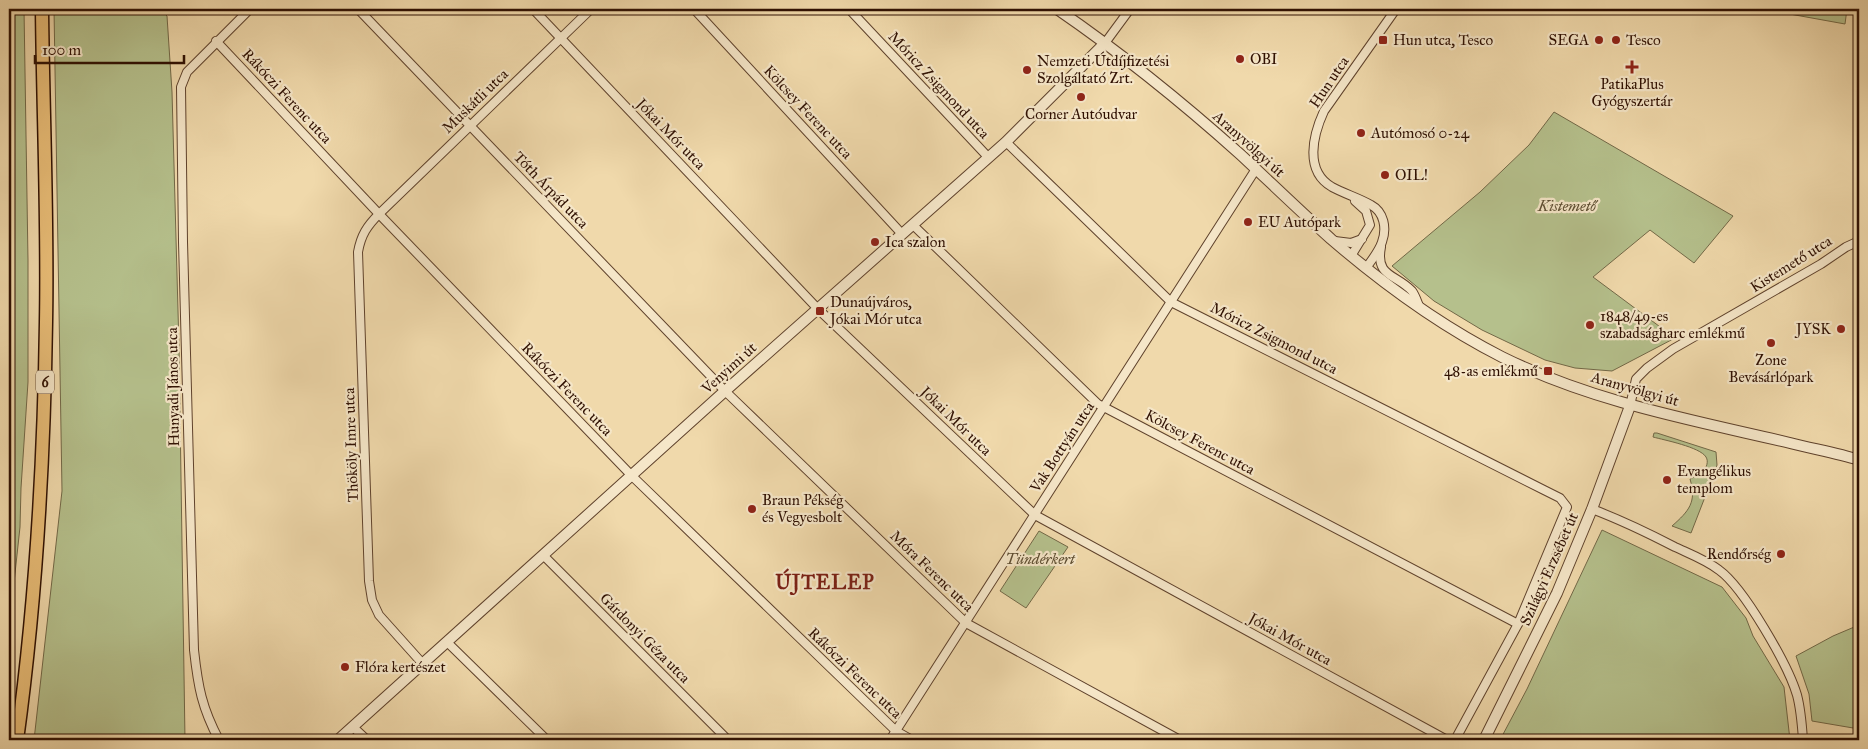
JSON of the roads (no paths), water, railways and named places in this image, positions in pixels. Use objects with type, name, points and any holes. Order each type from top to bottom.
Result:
[{"type":"main road","name":"6","points":[[17,740],[27,658],[38,533],[43,445],[46,321],[42,9]]},
{"type":"street","name":"Hunyadi János utca","points":[[220,740],[203,706],[198,685],[194,650],[181,87],[187,72],[250,9]]},
{"type":"street","name":"Tóth Árpád utca","points":[[358,9],[725,390]]},
{"type":"street","name":"Jókai Mór utca","points":[[533,9],[818,309],[1035,515],[1447,740]]},
{"type":"street","name":"Muskátli utca","points":[[379,214],[591,9]]},
{"type":"street","name":"Kölcsey Ferenc utca","points":[[694,9],[902,234]]},
{"type":"street","name":"Móricz Zsigmond utca","points":[[848,9],[988,158]]},
{"type":"street","name":"Aranyvölgyi út","points":[[1056,9],[1105,43],[1178,101],[1256,169],[1332,240],[1366,268],[1418,306],[1500,356],[1554,380],[1630,406],[1859,460]]},
{"type":"street","name":"Venyimi út","points":[[338,740],[725,390],[1006,142],[1105,43],[1130,9]]},
{"type":"street","name":"Hun utca","points":[[1382,243],[1385,228],[1380,213],[1373,205],[1330,186],[1316,171],[1313,154],[1316,134],[1324,111],[1396,9]]},
{"type":"street","name":"Rákóczi Ferenc utca","points":[[216,41],[379,214],[632,476],[896,731],[912,740]]},
{"type":"street","name":"Móricz Zsigmond utca","points":[[1006,142],[1171,302],[1560,498],[1567,508]]},
{"type":"street","name":"Vak Bottyán utca","points":[[890,740],[1256,169]]},
{"type":"street","name":"Hun utca","points":[[1347,195],[1362,206],[1369,216],[1370,225],[1364,238],[1351,256]]},
{"type":"street","name":"Thököly Imre utca","points":[[379,214],[361,237],[358,252],[369,581],[372,600],[379,615],[422,663]]},
{"type":"street","name":"Kölcsey Ferenc utca","points":[[913,225],[1085,392],[1104,407],[1518,624]]},
{"type":"street","points":[[1332,240],[1346,244],[1364,238]]},
{"type":"street","name":"Kistemető utca","points":[[1630,406],[1636,380],[1646,368],[1821,264],[1846,247],[1859,241]]},
{"type":"street","name":"Aranyvölgyi út","points":[[1382,243],[1379,259],[1383,269],[1413,292],[1418,306]]},
{"type":"street","points":[[1366,268],[1382,243]]},
{"type":"street","name":"Móra Ferenc utca","points":[[725,390],[966,623],[1180,740]]},
{"type":"street","name":"Szilágyi Erzsébet út","points":[[1484,740],[1558,593],[1630,406]]},
{"type":"street","name":"Szilágyi Erzsébet út","points":[[1455,740],[1518,624],[1567,508]]},
{"type":"street","points":[[1592,508],[1676,547],[1720,571],[1755,614],[1784,666],[1797,694],[1802,719],[1803,740]]},
{"type":"street","name":"Gárdonyi Géza utca","points":[[543,555],[728,740]]},
{"type":"street","points":[[447,642],[547,740]]},
{"type":"street","points":[[353,727],[367,740]]},
{"type":"place","name":"Hun utca, Tesco","points":[[1383,40]]},
{"type":"place","name":"SEGA","points":[[1599,40]]},
{"type":"place","name":"Tesco","points":[[1616,40]]},
{"type":"place","name":"OBI","points":[[1240,59]]},
{"type":"place","name":"PatikaPlus Gyógyszertár","points":[[1632,67]]},
{"type":"place","name":"Nemzeti Útdíjfizetési Szolgáltató Zrt.","points":[[1027,70]]},
{"type":"place","name":"Corner Autóudvar","points":[[1081,97]]},
{"type":"place","name":"Autómosó 0-24","points":[[1361,133]]},
{"type":"place","name":"OIL!","points":[[1385,175]]},
{"type":"place","name":"EU Autópark","points":[[1248,222]]},
{"type":"place","name":"Ica szalon","points":[[875,242]]},
{"type":"place","name":"Dunaújváros, Jókai Mór utca","points":[[820,311]]},
{"type":"place","name":"1848/49-es szabadságharc emlékmű","points":[[1590,325]]},
{"type":"place","name":"JYSK","points":[[1841,329]]},
{"type":"place","name":"Zone Bevásárlópark","points":[[1771,343]]},
{"type":"place","name":"48-as emlékmű","points":[[1548,371]]},
{"type":"place","name":"Evangélikus templom","points":[[1667,480]]},
{"type":"place","name":"Braun Pékség és Vegyesbolt","points":[[752,509]]},
{"type":"place","name":"Rendőrség","points":[[1781,554]]},
{"type":"place","name":"Flóra kertészet","points":[[345,667]]},
{"type":"district","name":"ÚJTELEP","points":[[825,582]]},
{"type":"park label","name":"Kistemető","points":[[1567,206]]},
{"type":"park label","name":"Tündérkert","points":[[1040,559]]}]
